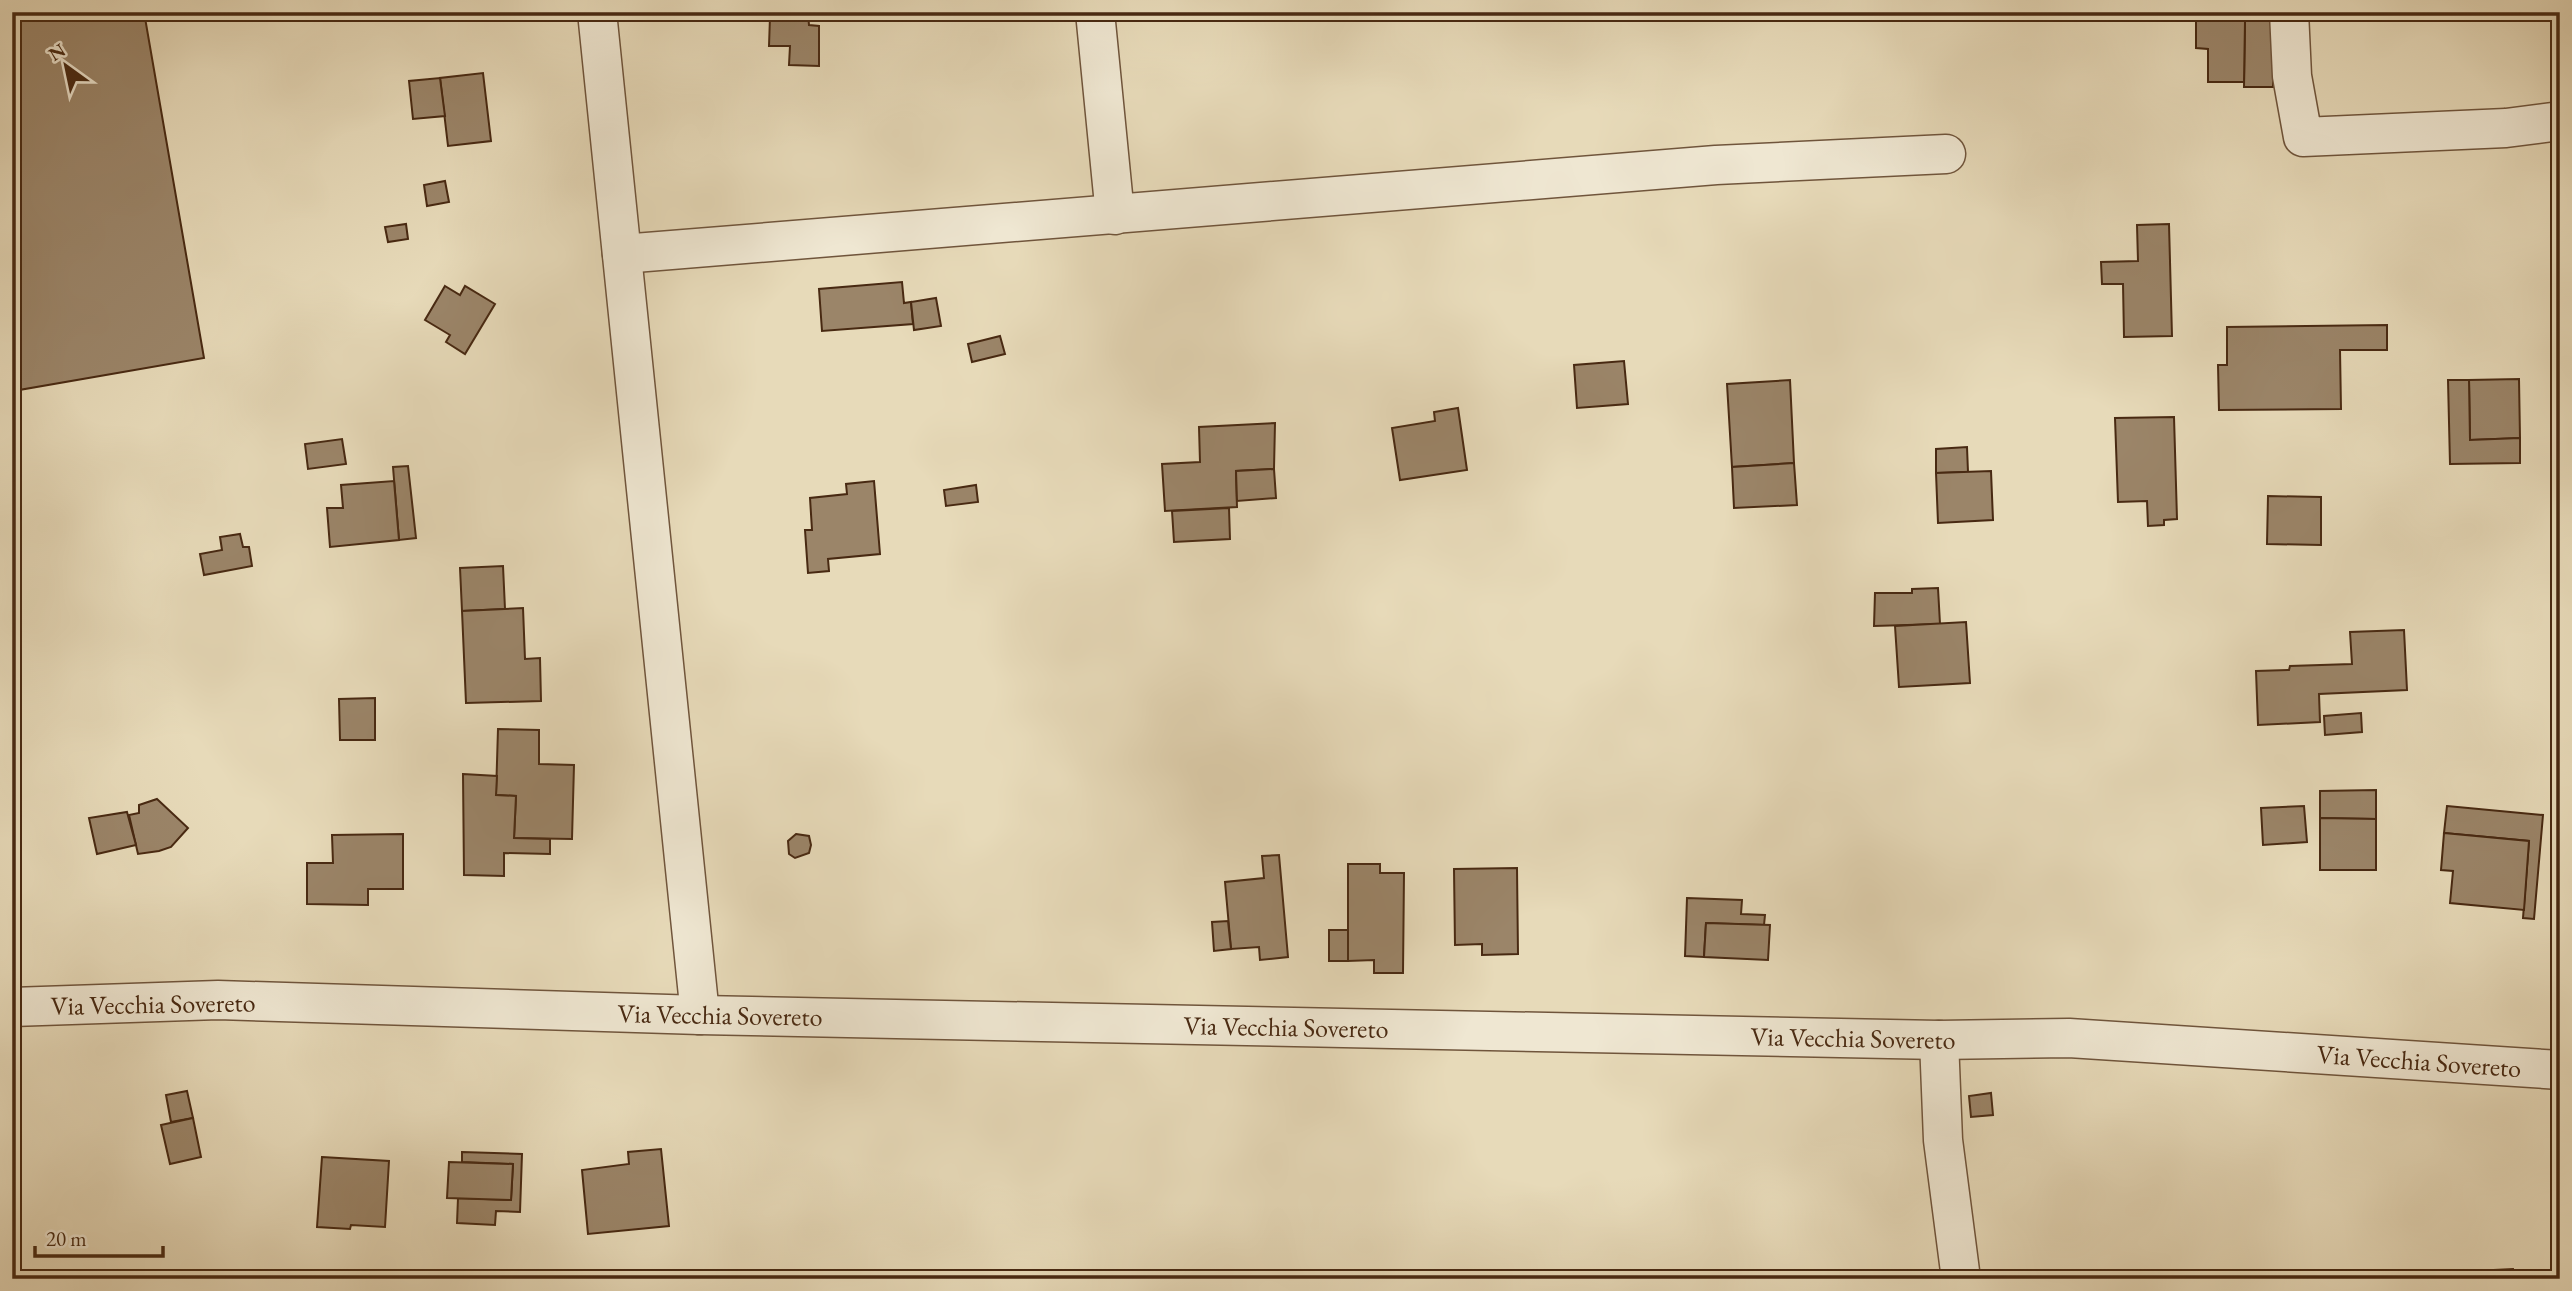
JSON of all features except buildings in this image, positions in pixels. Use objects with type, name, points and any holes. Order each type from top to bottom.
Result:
[{"type":"street","points":[[597,12],[700,1014]]},
{"type":"street","points":[[1095,12],[1115,215]]},
{"type":"street","points":[[2289,12],[2292,76],[2303,136],[2506,128],[2560,121]]},
{"type":"street","points":[[622,254],[1716,165],[1946,154]]},
{"type":"street","name":"Via Vecchia Sovereto","points":[[12,1007],[218,1000],[700,1014],[1939,1041],[2069,1038],[2560,1070]]},
{"type":"street","points":[[1939,1041],[1943,1140],[1961,1279]]}]
